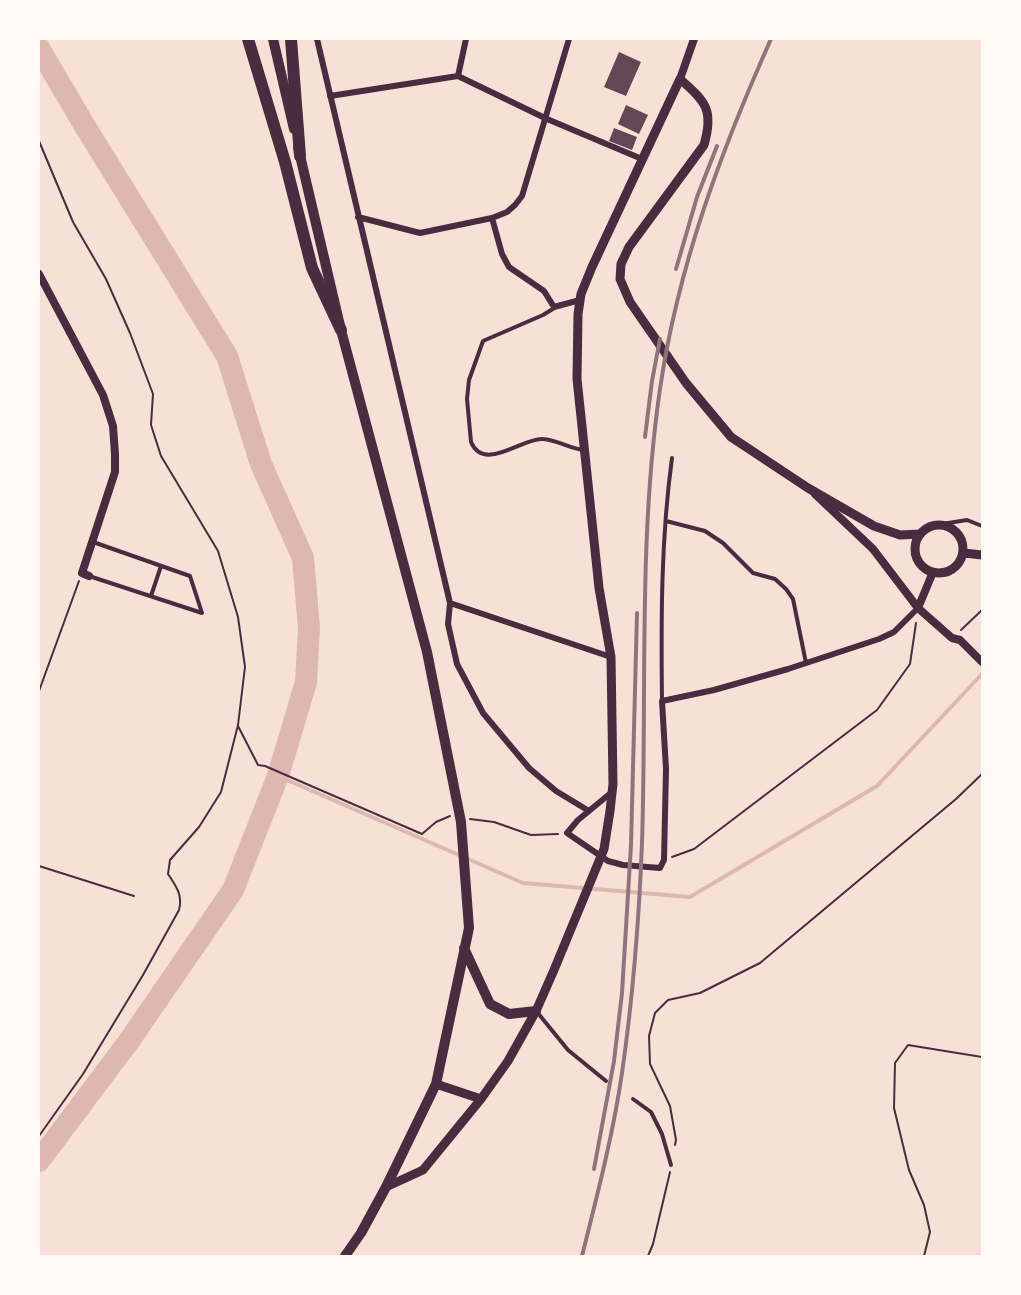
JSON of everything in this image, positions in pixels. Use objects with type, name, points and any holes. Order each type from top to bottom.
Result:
[{"type":"highway","points":[[248,39],[285,162],[312,268],[341,330]]},
{"type":"highway","points":[[291,39],[300,156]]},
{"type":"main road","points":[[273,39],[341,330],[427,652],[461,822],[468,907],[469,928],[436,1084],[386,1187],[361,1233],[345,1256]]},
{"type":"main road","points":[[386,1187],[423,1170],[481,1099],[508,1061],[536,1011],[604,849],[612,792],[611,657],[599,588],[577,379],[576,329],[580,300],[592,267],[680,79],[694,92],[708,111],[709,128],[704,145],[629,247],[621,264],[621,279],[630,302],[686,383],[731,437],[808,488],[874,526],[900,535],[919,534]]},
{"type":"main road","points":[[942,524],[959,533],[964,544],[964,553],[958,565],[942,573],[933,572],[924,567],[918,560],[915,550],[919,534],[927,527],[942,524]]},
{"type":"main road","points":[[964,553],[982,555]]},
{"type":"main road","points":[[465,948],[490,1004],[508,1014],[536,1011]]},
{"type":"main road","points":[[436,1084],[481,1099]]},
{"type":"street","points":[[316,39],[450,603],[448,624],[457,664],[483,713],[529,768],[556,791],[589,811]]},
{"type":"street","points":[[458,76],[466,39]]},
{"type":"street","points":[[358,217],[420,233],[492,218],[507,212],[522,196],[547,119],[569,39]]},
{"type":"street","points":[[680,79],[694,39]]},
{"type":"street","points":[[330,96],[458,76],[547,119],[642,159]]},
{"type":"street","points":[[492,218],[502,254],[509,267],[544,291],[554,307],[580,300]]},
{"type":"street","points":[[39,274],[94,374],[113,426],[115,472],[92,542],[85,574]]},
{"type":"street","points":[[808,488],[873,549],[918,608],[982,662]]},
{"type":"street","points":[[612,792],[567,833],[608,861],[623,865],[660,868],[664,860],[666,768],[662,701],[714,690],[806,663],[894,632],[918,608],[933,572]]},
{"type":"street","points":[[450,603],[611,657]]},
{"type":"lane","points":[[557,306],[543,315],[483,341],[469,380],[467,399],[471,442],[479,451],[495,455],[535,439],[545,439],[577,450],[585,450]]},
{"type":"lane","points":[[662,701],[662,577],[666,504],[672,458]]},
{"type":"lane","points":[[942,524],[967,520],[982,526]]},
{"type":"lane","points":[[666,521],[705,531],[723,543],[753,573],[775,579],[786,589],[793,599],[806,663]]},
{"type":"lane","points":[[85,574],[202,613],[190,576],[92,542]]},
{"type":"lane","points":[[152,596],[161,566]]},
{"type":"lane","points":[[536,1011],[568,1050],[606,1081]]},
{"type":"lane","points":[[633,1099],[651,1112],[662,1134],[671,1165]]},
{"type":"path","points":[[39,141],[73,222],[106,279],[138,353],[153,394],[151,425],[161,456],[218,551],[238,617],[245,667],[238,725],[221,792],[199,827],[170,860],[168,874],[179,890],[178,909],[143,975],[83,1074],[39,1136]]},
{"type":"path","points":[[39,691],[85,574]]},
{"type":"path","points":[[664,860],[694,849],[876,710],[910,664],[918,608]]},
{"type":"path","points":[[956,639],[982,609]]},
{"type":"path","points":[[238,725],[258,765],[422,834],[436,822],[449,816],[494,822],[531,835],[567,833]]},
{"type":"path","points":[[648,1256],[653,1244],[676,1140],[670,1106],[650,1064],[649,1036],[655,1013],[668,1000],[700,993],[760,963],[924,826],[982,774]]},
{"type":"path","points":[[39,866],[134,896]]},
{"type":"path","points":[[924,1256],[930,1232],[924,1204],[909,1170],[894,1108],[895,1063],[909,1045],[982,1057]]},
{"type":"building","points":[[619,52],[641,62],[626,96],[604,87]]},
{"type":"building","points":[[626,105],[648,115],[639,134],[618,124]]},
{"type":"building","points":[[614,128],[637,137],[632,150],[609,141]]},
{"type":"waterway","points":[[39,48],[227,356],[261,464],[303,558],[309,628],[306,682],[278,776],[233,890],[129,1041],[39,1161]]},
{"type":"waterway","points":[[278,776],[523,883],[690,897],[877,786],[982,674]]},
{"type":"railway","points":[[582,1256],[618,1096],[635,958],[642,843],[646,559],[653,445],[660,389],[668,343],[690,254],[735,124],[771,39]]},
{"type":"railway","points":[[676,269],[697,197],[717,146]]},
{"type":"railway","points":[[645,437],[660,339]]},
{"type":"railway","points":[[594,1169],[614,1061],[622,993],[631,845],[637,613]]}]
